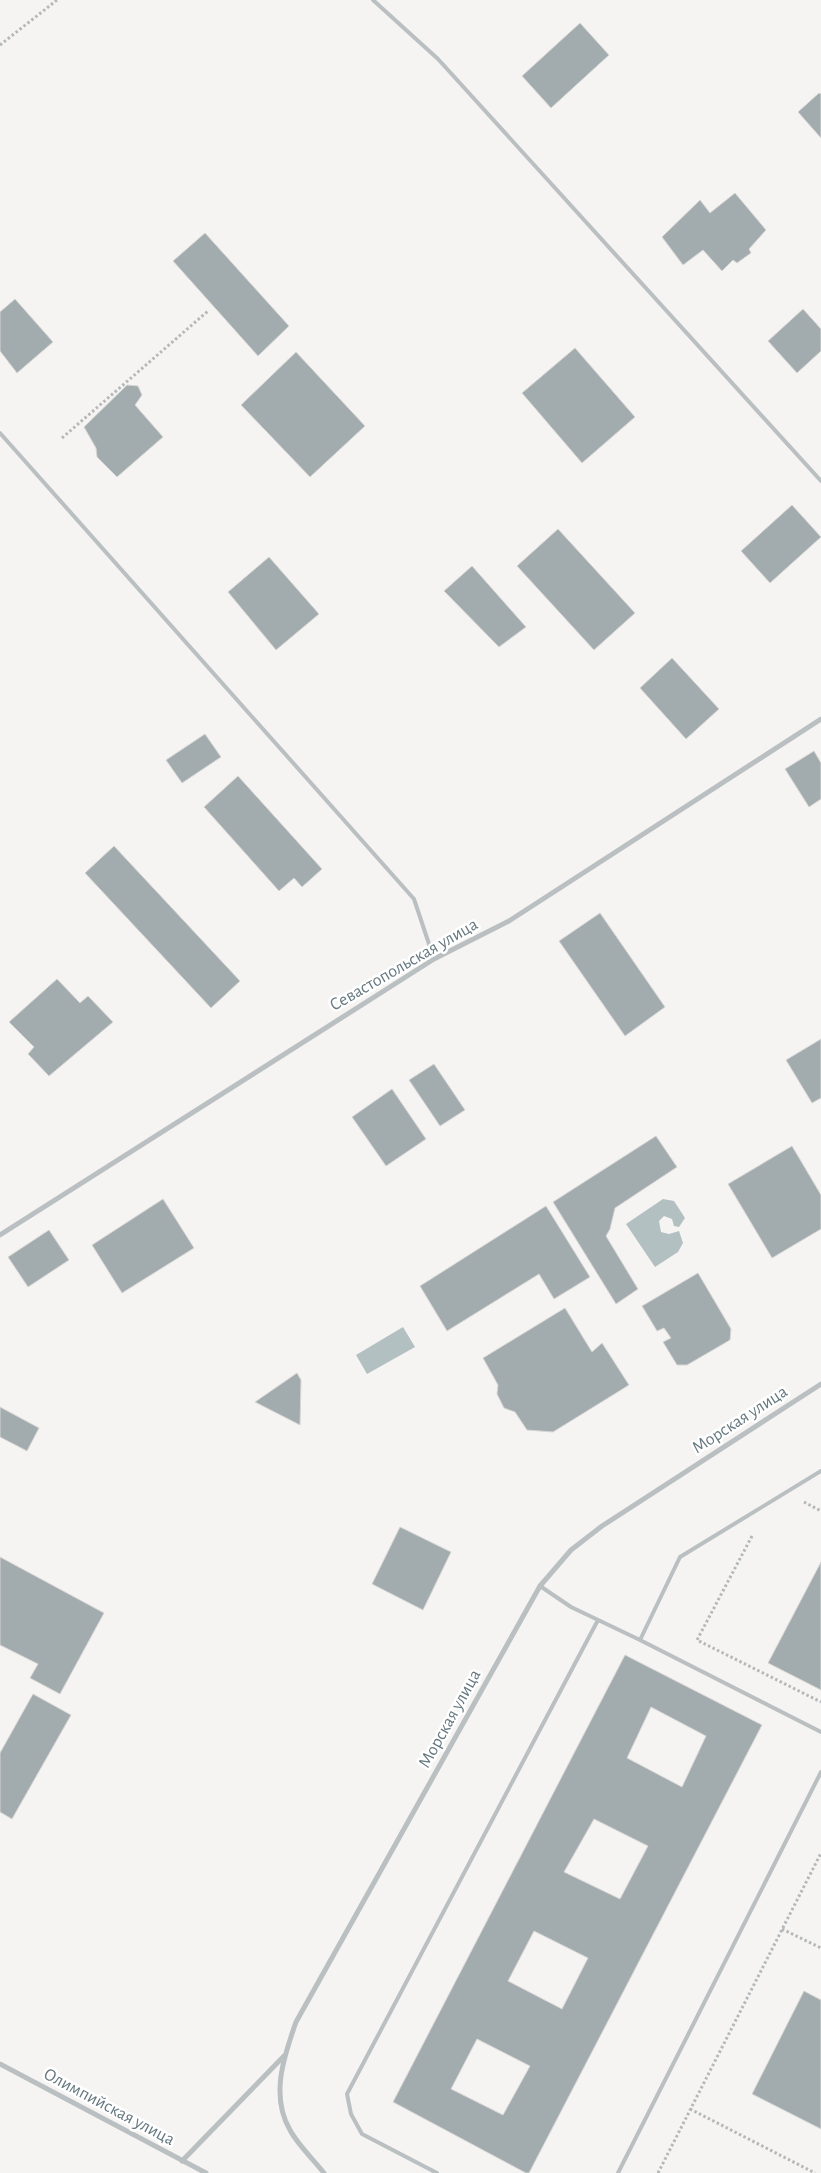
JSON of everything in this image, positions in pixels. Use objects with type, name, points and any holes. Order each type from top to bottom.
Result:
[{"type":"street","name":"Севастопольская улица","points":[[0,1234],[434,959],[508,921],[821,719]]},
{"type":"street","name":"Морская улица","points":[[324,2173],[290,2130],[281,2108],[280,2085],[284,2056],[296,2022],[540,1586],[571,1550],[602,1526],[821,1384]]},
{"type":"street","points":[[182,2161],[284,2056]]},
{"type":"street","name":"Олимпийская улица","points":[[0,2064],[206,2173]]},
{"type":"lane","points":[[373,0],[438,59],[821,481]]},
{"type":"lane","points":[[0,433],[414,899],[434,959]]},
{"type":"lane","points":[[640,1640],[680,1557],[821,1471]]},
{"type":"lane","points":[[540,1586],[570,1607],[640,1640],[821,1732]]},
{"type":"lane","points":[[437,2173],[362,2134],[351,2114],[347,2094],[598,1620]]},
{"type":"lane","points":[[618,2173],[821,1772]]},
{"type":"path","points":[[0,45],[57,0]]},
{"type":"path","points":[[62,438],[208,311]]},
{"type":"path","points":[[771,1502],[697,1640],[821,1702]]},
{"type":"path","points":[[658,2173],[821,1853]]},
{"type":"path","points":[[782,1929],[821,1948]]},
{"type":"path","points":[[690,2109],[815,2173]]},
{"type":"shaded area","points":[[663,1199],[674,1201],[685,1218],[679,1227],[674,1226],[672,1219],[664,1216],[659,1221],[661,1232],[669,1234],[679,1231],[683,1243],[678,1252],[655,1267],[626,1224]]},
{"type":"shaded area","points":[[403,1327],[415,1347],[367,1374],[356,1355]]},
{"type":"building","points":[[580,23],[609,55],[551,108],[522,76]]},
{"type":"building","points":[[819,93],[821,94],[821,138],[798,112]]},
{"type":"building","points":[[735,193],[766,230],[749,249],[751,253],[737,263],[733,260],[722,271],[703,250],[683,265],[662,237],[700,200],[710,213]]},
{"type":"building","points":[[205,233],[289,326],[258,356],[173,261]]},
{"type":"building","points":[[15,299],[53,342],[17,373],[0,351],[0,312]]},
{"type":"building","points":[[803,309],[821,329],[821,351],[797,373],[768,341]]},
{"type":"building","points":[[575,348],[635,417],[582,463],[522,393]]},
{"type":"building","points":[[296,352],[365,426],[310,477],[241,405]]},
{"type":"building","points":[[127,385],[138,386],[142,395],[135,405],[163,437],[117,477],[97,457],[96,448],[84,427]]},
{"type":"building","points":[[792,505],[821,537],[770,583],[741,551]]},
{"type":"building","points":[[558,529],[635,613],[594,650],[517,566]]},
{"type":"building","points":[[269,557],[319,614],[276,650],[228,592]]},
{"type":"building","points":[[472,566],[526,627],[499,647],[444,591]]},
{"type":"building","points":[[672,658],[719,709],[686,739],[640,688]]},
{"type":"building","points":[[205,734],[221,757],[182,783],[166,760]]},
{"type":"building","points":[[814,751],[821,763],[821,799],[809,807],[785,769]]},
{"type":"building","points":[[238,776],[322,869],[302,887],[294,878],[279,891],[204,807]]},
{"type":"building","points":[[114,846],[240,981],[211,1008],[85,873]]},
{"type":"building","points":[[600,913],[665,1007],[625,1036],[559,941]]},
{"type":"building","points":[[57,979],[80,1003],[88,996],[113,1022],[49,1076],[28,1054],[34,1047],[9,1022]]},
{"type":"building","points":[[821,1039],[821,1098],[812,1103],[786,1060]]},
{"type":"building","points":[[434,1064],[465,1110],[440,1126],[409,1080]]},
{"type":"building","points":[[392,1089],[426,1139],[386,1166],[352,1117]]},
{"type":"building","points":[[656,1136],[677,1167],[615,1208],[610,1229],[606,1236],[638,1289],[616,1304],[553,1202]]},
{"type":"building","points":[[792,1146],[821,1195],[821,1229],[772,1258],[728,1184]]},
{"type":"building","points":[[163,1199],[194,1248],[122,1293],[92,1245]]},
{"type":"building","points":[[546,1206],[590,1277],[554,1299],[539,1274],[447,1331],[420,1286]]},
{"type":"building","points":[[49,1230],[69,1260],[28,1287],[8,1257]]},
{"type":"building","points":[[698,1273],[731,1329],[730,1340],[687,1365],[677,1365],[663,1342],[671,1338],[664,1328],[657,1331],[642,1306]]},
{"type":"building","points":[[565,1308],[592,1352],[602,1343],[629,1385],[553,1432],[527,1430],[515,1412],[504,1408],[497,1394],[498,1385],[483,1358]]},
{"type":"building","points":[[297,1373],[301,1380],[300,1425],[255,1402]]},
{"type":"building","points":[[0,1407],[39,1428],[27,1451],[0,1437]]},
{"type":"building","points":[[400,1527],[451,1552],[423,1610],[372,1584]]},
{"type":"building","points":[[0,1557],[104,1613],[60,1694],[30,1678],[38,1664],[0,1645]]},
{"type":"building","points":[[821,1562],[821,1690],[768,1663]]},
{"type":"building","points":[[625,1655],[762,1725],[529,2173],[393,2102]],"holes":[[[651,1707],[706,1736],[682,1787],[627,1758]],[[594,1819],[648,1846],[620,1899],[564,1872]],[[534,1931],[588,1958],[562,2009],[508,1981]],[[477,2039],[530,2066],[503,2115],[451,2089]]]},
{"type":"building","points":[[33,1694],[71,1715],[12,1819],[0,1812],[0,1753]]},
{"type":"building","points":[[804,1991],[821,2000],[821,2129],[752,2094]]}]
